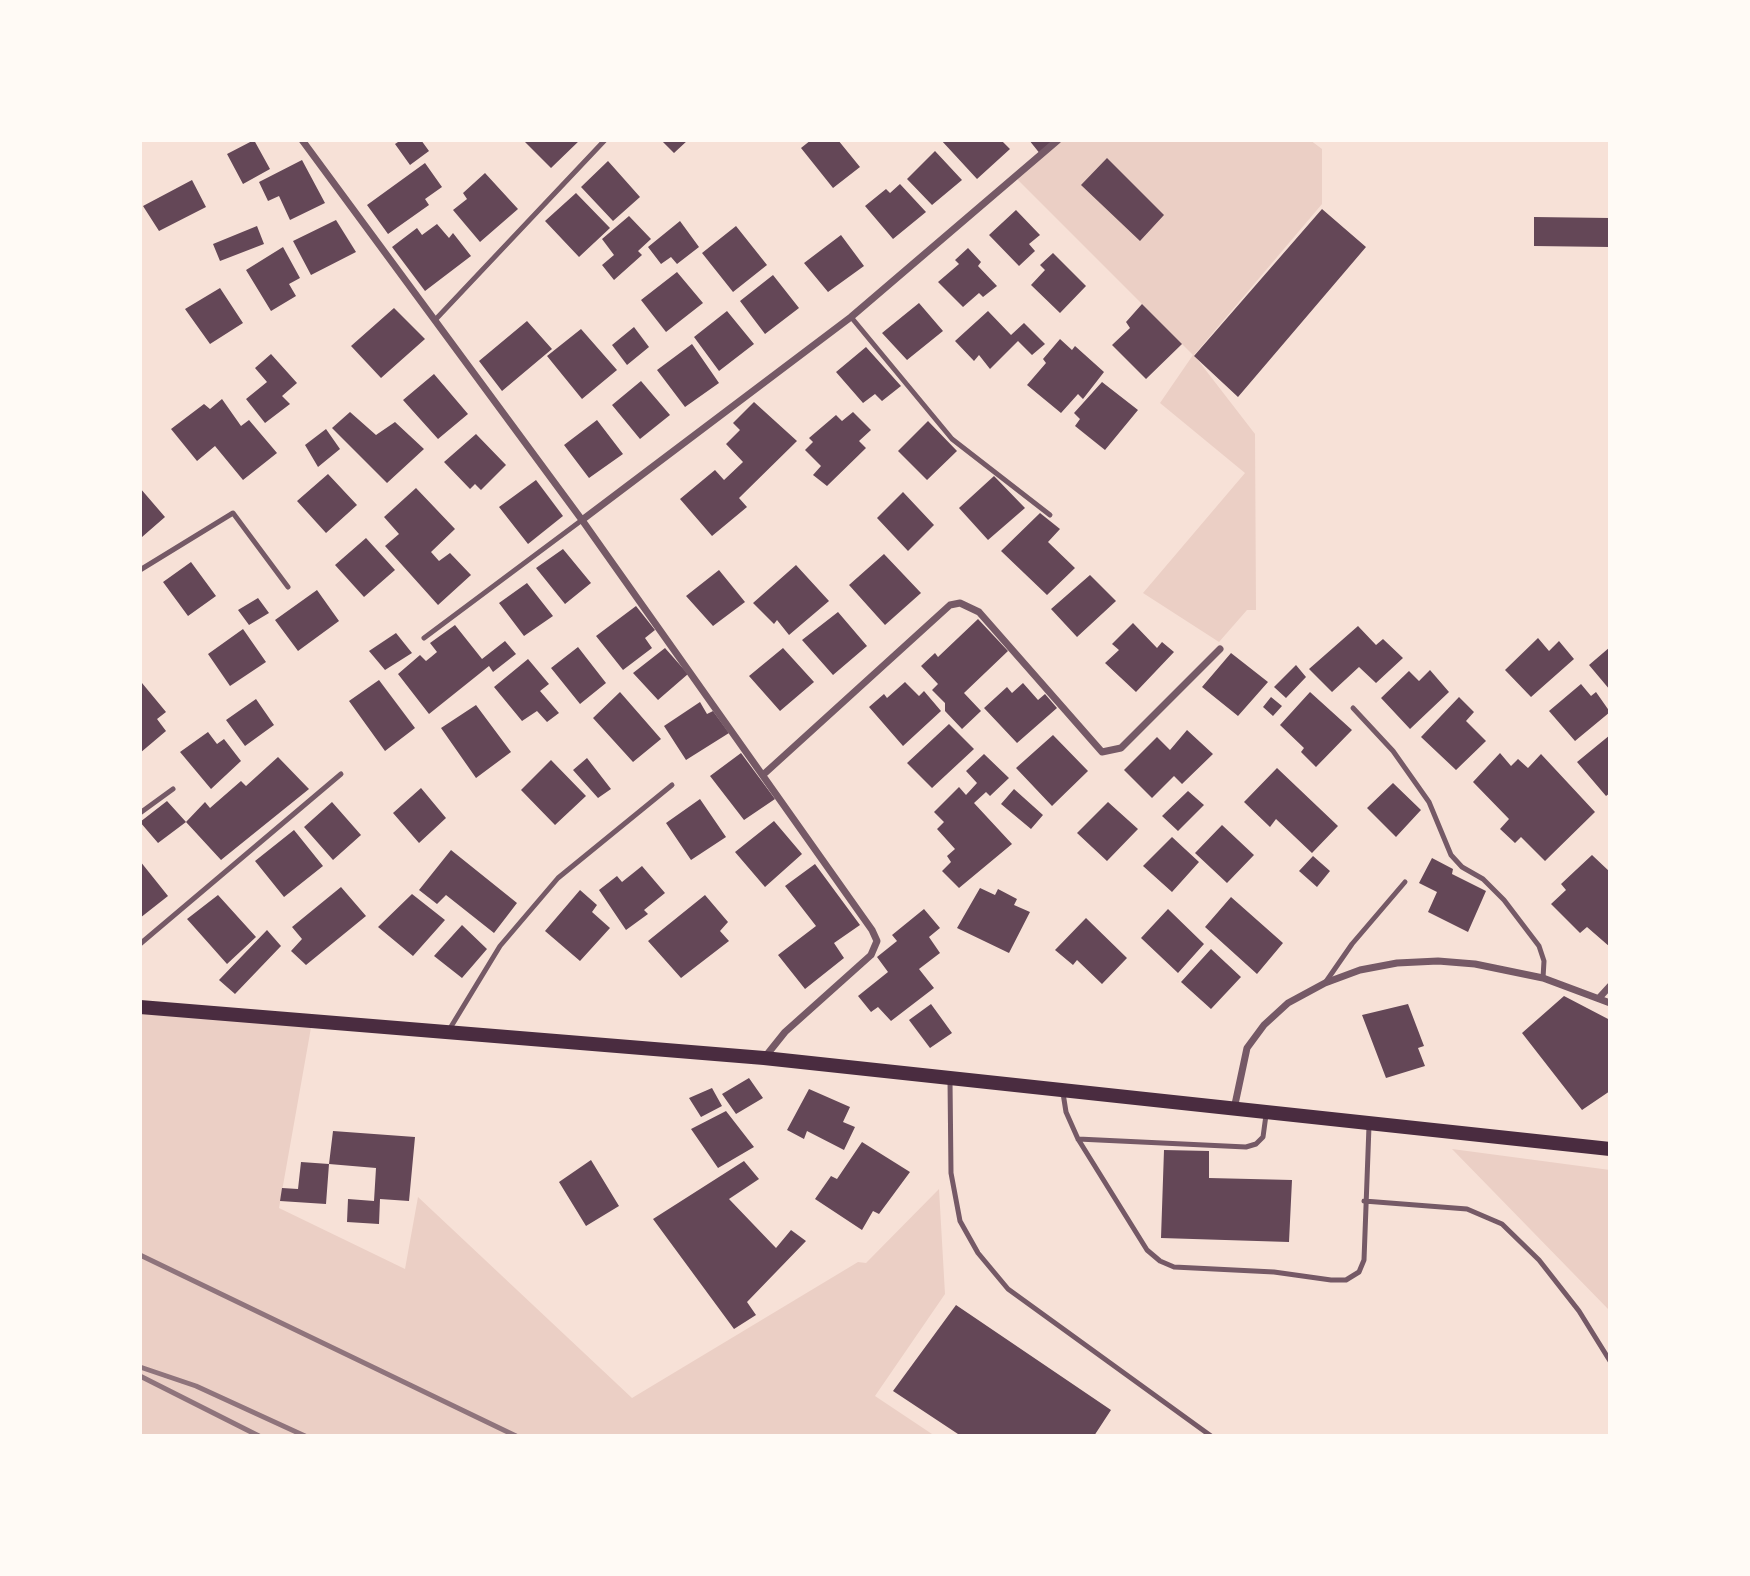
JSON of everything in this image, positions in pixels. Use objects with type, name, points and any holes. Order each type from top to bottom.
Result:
[{"type":"main road","points":[[140,1007],[764,1058],[1610,1149]]},
{"type":"street","points":[[302,140],[582,520],[858,906],[877,942],[871,954],[785,1032],[764,1058]]},
{"type":"street","points":[[582,520],[851,317],[1058,140]]},
{"type":"street","points":[[764,774],[950,606],[960,603],[979,612],[1102,752],[1121,748],[1220,649]]},
{"type":"street","points":[[1234,1110],[1240,1069],[1247,1048],[1264,1026],[1288,1003],[1325,983],[1360,970],[1397,963],[1438,961],[1516,970],[1610,1003]]},
{"type":"street","points":[[1598,998],[1610,986]]},
{"type":"lane","points":[[436,319],[606,140]]},
{"type":"lane","points":[[851,317],[952,439],[1050,515]]},
{"type":"lane","points":[[140,570],[233,513],[288,587]]},
{"type":"lane","points":[[424,638],[582,520]]},
{"type":"lane","points":[[1353,708],[1393,751],[1429,802],[1451,855],[1462,867],[1483,878],[1504,900],[1539,946],[1544,961],[1543,978]]},
{"type":"lane","points":[[140,944],[341,774]]},
{"type":"lane","points":[[447,1033],[500,946],[558,878],[672,785]]},
{"type":"lane","points":[[140,813],[173,789]]},
{"type":"lane","points":[[1325,983],[1352,944],[1405,882]]},
{"type":"lane","points":[[950,1078],[951,1173],[960,1221],[978,1253],[1008,1289],[1211,1436]]},
{"type":"lane","points":[[1063,1090],[1066,1112],[1078,1139],[1147,1250],[1160,1261],[1174,1267],[1274,1272],[1331,1280],[1346,1280],[1359,1272],[1364,1260],[1364,1201],[1369,1125]]},
{"type":"lane","points":[[1078,1139],[1246,1147],[1256,1144],[1263,1137],[1266,1113]]},
{"type":"lane","points":[[1364,1201],[1467,1209],[1502,1224],[1539,1260],[1579,1311],[1610,1361]]},
{"type":"shaded area","points":[[1058,140],[1310,140],[1322,149],[1322,204],[1194,355],[1255,434],[1256,610],[1247,610],[1219,642],[1143,593],[1245,473],[1160,403],[1193,355],[1015,177]]},
{"type":"shaded area","points":[[140,1007],[312,1022],[279,1208],[405,1269],[418,1197],[632,1398],[858,1262],[866,1263],[939,1189],[945,1294],[875,1396],[935,1436],[140,1436]]},
{"type":"shaded area","points":[[1452,1149],[1610,1170],[1610,1313],[1609,1310]]},
{"type":"building","points":[[254,140],[270,169],[243,184],[227,154]]},
{"type":"building","points":[[401,140],[421,140],[429,151],[410,165],[395,144]]},
{"type":"building","points":[[523,140],[580,140],[551,168]]},
{"type":"building","points":[[661,140],[688,140],[674,153]]},
{"type":"building","points":[[811,140],[838,140],[860,167],[833,188],[801,148]]},
{"type":"building","points":[[941,140],[1001,140],[1010,149],[977,179]]},
{"type":"building","points":[[1029,140],[1054,140],[1041,155]]},
{"type":"building","points":[[935,151],[962,180],[932,205],[907,179]]},
{"type":"building","points":[[1107,158],[1164,215],[1140,241],[1081,185]]},
{"type":"building","points":[[302,160],[325,203],[290,220],[279,196],[268,201],[259,182]]},
{"type":"building","points":[[608,161],[640,197],[613,221],[581,187]]},
{"type":"building","points":[[425,163],[442,187],[425,199],[429,205],[388,234],[367,205]]},
{"type":"building","points":[[485,173],[518,209],[480,242],[453,210],[467,199],[463,193]]},
{"type":"building","points":[[192,180],[206,207],[159,231],[143,206]]},
{"type":"building","points":[[900,184],[926,212],[893,239],[865,206],[886,189],[890,193]]},
{"type":"building","points":[[576,193],[610,228],[579,257],[545,221]]},
{"type":"building","points":[[1322,209],[1366,247],[1238,397],[1194,356]]},
{"type":"building","points":[[1016,210],[1040,235],[1029,244],[1035,251],[1019,266],[989,235]]},
{"type":"building","points":[[629,216],[651,239],[638,251],[642,255],[614,280],[602,265],[614,255],[602,239]]},
{"type":"building","points":[[1534,217],[1610,218],[1610,247],[1534,246]]},
{"type":"building","points":[[336,220],[356,252],[311,275],[293,241]]},
{"type":"building","points":[[680,221],[699,247],[677,264],[671,257],[661,264],[648,247]]},
{"type":"building","points":[[437,224],[449,238],[453,233],[471,256],[425,291],[392,247],[417,228],[422,235]]},
{"type":"building","points":[[257,226],[264,244],[220,261],[213,244]]},
{"type":"building","points":[[736,226],[767,265],[733,292],[702,253]]},
{"type":"building","points":[[841,235],[864,266],[828,292],[804,263]]},
{"type":"building","points":[[283,247],[300,278],[289,284],[296,296],[271,311],[246,270]]},
{"type":"building","points":[[968,248],[981,262],[978,266],[997,286],[983,297],[979,293],[963,307],[938,282],[959,264],[955,260]]},
{"type":"building","points":[[1053,253],[1086,286],[1060,313],[1031,285],[1045,270],[1040,265]]},
{"type":"building","points":[[677,272],[703,303],[666,332],[641,300]]},
{"type":"building","points":[[773,275],[799,308],[765,334],[740,301]]},
{"type":"building","points":[[220,288],[243,323],[210,344],[185,309]]},
{"type":"building","points":[[919,303],[943,331],[907,360],[882,333]]},
{"type":"building","points":[[1142,304],[1182,344],[1146,379],[1112,345],[1130,328],[1126,322]]},
{"type":"building","points":[[394,308],[425,339],[381,378],[351,346]]},
{"type":"building","points":[[727,311],[754,344],[719,371],[694,337]]},
{"type":"building","points":[[988,311],[1011,335],[1024,323],[1045,344],[1032,355],[1018,341],[990,369],[979,355],[974,361],[955,341]]},
{"type":"building","points":[[527,321],[552,349],[502,391],[479,361]]},
{"type":"building","points":[[634,327],[649,347],[627,365],[612,345]]},
{"type":"building","points":[[581,329],[617,370],[582,399],[547,356]]},
{"type":"building","points":[[1060,339],[1072,350],[1075,346],[1104,372],[1083,399],[1078,394],[1061,413],[1027,385],[1046,363],[1043,359]]},
{"type":"building","points":[[692,344],[719,383],[685,407],[657,370]]},
{"type":"building","points":[[866,347],[901,386],[882,401],[875,394],[863,403],[836,372]]},
{"type":"building","points":[[271,354],[297,383],[282,396],[290,404],[265,423],[246,399],[267,382],[255,368]]},
{"type":"building","points":[[434,374],[468,414],[438,439],[403,400]]},
{"type":"building","points":[[641,381],[670,415],[640,439],[612,405]]},
{"type":"building","points":[[1102,382],[1138,410],[1105,450],[1075,426],[1080,419],[1074,413]]},
{"type":"building","points":[[222,399],[241,426],[249,420],[277,453],[243,480],[215,446],[197,461],[171,429],[204,404],[210,409]]},
{"type":"building","points":[[754,402],[797,441],[739,498],[747,507],[712,536],[680,499],[715,470],[724,480],[743,462],[726,444],[740,430],[733,423]]},
{"type":"building","points":[[350,412],[376,435],[395,422],[424,449],[387,483],[332,428]]},
{"type":"building","points":[[853,412],[871,430],[859,441],[866,448],[827,486],[813,475],[821,466],[805,450],[813,442],[809,438],[836,415],[842,421]]},
{"type":"building","points":[[597,420],[623,454],[589,478],[564,445]]},
{"type":"building","points":[[928,421],[957,451],[927,480],[898,451]]},
{"type":"building","points":[[326,429],[340,449],[318,467],[305,445]]},
{"type":"building","points":[[476,434],[506,465],[481,490],[475,484],[470,489],[444,462]]},
{"type":"building","points":[[328,474],[357,505],[326,533],[297,501]]},
{"type":"building","points":[[994,476],[1025,508],[988,540],[959,508]]},
{"type":"building","points":[[536,480],[563,516],[528,544],[499,507]]},
{"type":"building","points":[[140,488],[165,517],[142,537],[140,536]]},
{"type":"building","points":[[416,488],[455,529],[431,552],[439,561],[450,553],[471,575],[438,605],[385,546],[399,534],[384,517]]},
{"type":"building","points":[[903,492],[934,525],[908,551],[877,518]]},
{"type":"building","points":[[1040,513],[1060,529],[1048,542],[1075,568],[1047,595],[1001,551]]},
{"type":"building","points":[[366,538],[395,570],[364,597],[335,565]]},
{"type":"building","points":[[563,549],[591,583],[565,604],[536,568]]},
{"type":"building","points":[[884,554],[921,593],[885,625],[849,585]]},
{"type":"building","points":[[191,562],[216,596],[188,616],[163,582]]},
{"type":"building","points":[[796,565],[829,601],[789,635],[777,620],[774,624],[753,603]]},
{"type":"building","points":[[719,570],[745,602],[713,626],[686,596]]},
{"type":"building","points":[[1090,575],[1116,601],[1077,637],[1051,609]]},
{"type":"building","points":[[527,583],[553,616],[524,636],[499,603]]},
{"type":"building","points":[[317,590],[339,621],[298,651],[275,620]]},
{"type":"building","points":[[258,598],[269,613],[249,625],[238,610]]},
{"type":"building","points":[[636,606],[655,630],[645,638],[652,648],[623,670],[596,636]]},
{"type":"building","points":[[838,612],[867,646],[833,675],[802,640]]},
{"type":"building","points":[[978,619],[1008,651],[964,693],[981,711],[962,729],[945,711],[945,703],[932,690],[938,684],[921,666],[935,653],[938,657]]},
{"type":"building","points":[[1133,623],[1157,648],[1162,642],[1174,652],[1136,692],[1105,663],[1119,650],[1112,644]]},
{"type":"building","points":[[455,625],[482,659],[505,641],[516,654],[493,672],[489,666],[429,714],[398,674],[420,655],[426,661],[437,652],[430,643]]},
{"type":"building","points":[[1358,626],[1376,645],[1383,639],[1403,658],[1376,683],[1359,667],[1332,692],[1309,669]]},
{"type":"building","points":[[243,629],[266,662],[230,686],[208,654]]},
{"type":"building","points":[[396,633],[412,653],[385,670],[369,651]]},
{"type":"building","points":[[1538,638],[1549,651],[1559,641],[1574,659],[1531,697],[1505,670]]},
{"type":"building","points":[[578,647],[606,683],[580,704],[551,668]]},
{"type":"building","points":[[1610,647],[1610,690],[1589,665]]},
{"type":"building","points":[[665,648],[688,674],[658,700],[633,673]]},
{"type":"building","points":[[783,648],[814,682],[780,711],[749,676]]},
{"type":"building","points":[[1231,653],[1268,682],[1238,716],[1202,687]]},
{"type":"building","points":[[528,659],[549,684],[540,691],[559,713],[547,722],[537,711],[522,721],[494,687]]},
{"type":"building","points":[[1296,665],[1306,677],[1286,698],[1274,687]]},
{"type":"building","points":[[1430,670],[1449,692],[1410,729],[1381,698],[1409,671],[1419,681]]},
{"type":"building","points":[[379,680],[415,728],[385,751],[349,701]]},
{"type":"building","points":[[905,682],[919,696],[924,691],[941,711],[903,746],[869,707],[884,694],[887,698]]},
{"type":"building","points":[[142,683],[166,712],[157,719],[166,731],[140,753]]},
{"type":"building","points":[[1023,683],[1038,700],[1045,694],[1057,708],[1017,743],[984,708],[1007,687],[1012,693]]},
{"type":"building","points":[[1581,684],[1591,696],[1596,692],[1610,712],[1575,741],[1549,711]]},
{"type":"building","points":[[620,692],[661,739],[633,762],[593,718]]},
{"type":"building","points":[[1310,692],[1352,730],[1316,767],[1301,752],[1304,748],[1280,725]]},
{"type":"building","points":[[1271,697],[1282,706],[1273,716],[1263,707]]},
{"type":"building","points":[[1459,697],[1474,712],[1466,721],[1486,741],[1456,770],[1421,737]]},
{"type":"building","points":[[256,699],[274,725],[245,746],[226,720]]},
{"type":"building","points":[[700,702],[707,714],[713,711],[729,733],[686,760],[664,726]]},
{"type":"building","points":[[476,705],[511,752],[476,778],[441,728]]},
{"type":"building","points":[[949,724],[974,749],[932,788],[907,763]]},
{"type":"building","points":[[1187,730],[1213,754],[1182,784],[1174,776],[1152,798],[1124,770],[1157,737],[1170,750]]},
{"type":"building","points":[[208,732],[217,744],[224,739],[241,761],[211,789],[180,752]]},
{"type":"building","points":[[1053,735],[1088,771],[1052,806],[1016,768]]},
{"type":"building","points":[[1610,735],[1610,793],[1606,796],[1577,762]]},
{"type":"building","points":[[741,753],[775,799],[744,820],[710,776]]},
{"type":"building","points":[[1500,753],[1511,766],[1518,759],[1528,768],[1541,754],[1595,812],[1545,861],[1521,837],[1515,843],[1500,829],[1509,819],[1473,782]]},
{"type":"building","points":[[984,754],[1009,778],[990,796],[986,792],[974,803],[1012,844],[959,888],[942,871],[951,862],[947,856],[955,849],[937,829],[944,822],[934,812],[959,787],[966,795],[977,783],[966,771]]},
{"type":"building","points":[[278,757],[309,789],[221,860],[186,822],[205,802],[210,808],[241,781],[246,786]]},
{"type":"building","points":[[587,758],[611,789],[598,798],[573,770]]},
{"type":"building","points":[[551,760],[586,796],[555,825],[521,790]]},
{"type":"building","points":[[1277,768],[1338,826],[1312,853],[1276,819],[1270,827],[1244,802]]},
{"type":"building","points":[[1393,783],[1421,810],[1396,837],[1367,808]]},
{"type":"building","points":[[421,788],[446,818],[419,843],[393,813]]},
{"type":"building","points":[[1014,789],[1043,815],[1031,829],[1001,804]]},
{"type":"building","points":[[1188,791],[1204,805],[1178,831],[1162,816]]},
{"type":"building","points":[[700,799],[726,837],[691,860],[666,823]]},
{"type":"building","points":[[167,801],[186,822],[158,843],[140,822]]},
{"type":"building","points":[[332,802],[361,835],[333,860],[304,827]]},
{"type":"building","points":[[1108,802],[1138,829],[1107,861],[1077,833]]},
{"type":"building","points":[[774,821],[802,854],[765,887],[735,852]]},
{"type":"building","points":[[1222,825],[1254,855],[1227,883],[1195,853]]},
{"type":"building","points":[[294,830],[323,866],[284,897],[255,861]]},
{"type":"building","points":[[1172,837],[1199,862],[1172,892],[1143,866]]},
{"type":"building","points":[[451,850],[517,903],[494,933],[446,895],[437,904],[419,890]]},
{"type":"building","points":[[1592,855],[1610,872],[1610,947],[1587,927],[1580,933],[1551,904],[1566,890],[1561,884]]},
{"type":"building","points":[[1313,856],[1330,871],[1317,887],[1299,871]]},
{"type":"building","points":[[1432,858],[1453,869],[1452,874],[1486,891],[1468,932],[1428,912],[1437,892],[1419,883]]},
{"type":"building","points":[[140,861],[168,896],[140,918]]},
{"type":"building","points":[[815,864],[860,925],[834,943],[844,958],[805,989],[778,955],[816,926],[785,886]]},
{"type":"building","points":[[642,866],[665,893],[644,910],[648,914],[626,930],[599,890],[617,876],[622,882]]},
{"type":"building","points":[[341,887],[366,916],[306,965],[291,951],[302,939],[292,927]]},
{"type":"building","points":[[980,888],[995,895],[998,889],[1017,899],[1014,905],[1030,912],[1009,953],[957,928]]},
{"type":"building","points":[[580,890],[597,905],[592,912],[610,928],[580,961],[545,931]]},
{"type":"building","points":[[412,894],[445,920],[413,956],[378,927]]},
{"type":"building","points":[[218,895],[256,937],[227,964],[187,919]]},
{"type":"building","points":[[705,895],[728,922],[720,931],[729,941],[681,978],[648,941]]},
{"type":"building","points":[[1231,897],[1283,943],[1257,974],[1205,927]]},
{"type":"building","points":[[924,909],[940,928],[929,937],[940,953],[919,969],[934,988],[891,1021],[878,1007],[871,1012],[858,996],[888,972],[877,957],[897,941],[892,935]]},
{"type":"building","points":[[1168,909],[1204,944],[1178,973],[1141,938]]},
{"type":"building","points":[[1086,918],[1127,958],[1102,984],[1077,960],[1073,965],[1055,950]]},
{"type":"building","points":[[462,925],[487,949],[462,978],[434,956]]},
{"type":"building","points":[[267,930],[281,946],[235,994],[219,980]]},
{"type":"building","points":[[1211,949],[1241,977],[1211,1009],[1181,982]]},
{"type":"building","points":[[1564,996],[1610,1020],[1610,1091],[1582,1110],[1522,1033]]},
{"type":"building","points":[[931,1004],[952,1033],[930,1048],[909,1020]]},
{"type":"building","points":[[1408,1004],[1424,1046],[1418,1048],[1425,1066],[1386,1078],[1362,1015]]},
{"type":"building","points":[[749,1078],[763,1098],[736,1114],[722,1094]]},
{"type":"building","points":[[712,1088],[722,1106],[701,1117],[689,1098]]},
{"type":"building","points":[[809,1089],[850,1107],[843,1122],[855,1127],[844,1150],[807,1131],[804,1139],[787,1130]]},
{"type":"building","points":[[726,1111],[754,1147],[718,1168],[691,1129]]},
{"type":"building","points":[[333,1131],[415,1137],[409,1201],[380,1199],[379,1224],[347,1222],[348,1199],[374,1201],[376,1168],[329,1164]]},
{"type":"building","points":[[862,1142],[910,1172],[879,1214],[873,1211],[862,1230],[815,1199],[831,1176],[837,1179]]},
{"type":"building","points":[[1164,1150],[1209,1151],[1209,1178],[1292,1180],[1289,1242],[1161,1238]]},
{"type":"building","points":[[591,1160],[619,1206],[586,1226],[559,1182]]},
{"type":"building","points":[[744,1161],[759,1179],[729,1199],[776,1248],[791,1230],[806,1241],[747,1302],[756,1315],[734,1329],[653,1219]]},
{"type":"building","points":[[301,1162],[329,1164],[326,1204],[280,1201],[282,1188],[298,1189]]},
{"type":"building","points":[[956,1305],[1111,1410],[1094,1436],[961,1436],[893,1391]]},
{"type":"railway","points":[[140,1255],[516,1436]]},
{"type":"railway","points":[[140,1367],[196,1386],[305,1436]]},
{"type":"railway","points":[[140,1376],[259,1436]]}]
